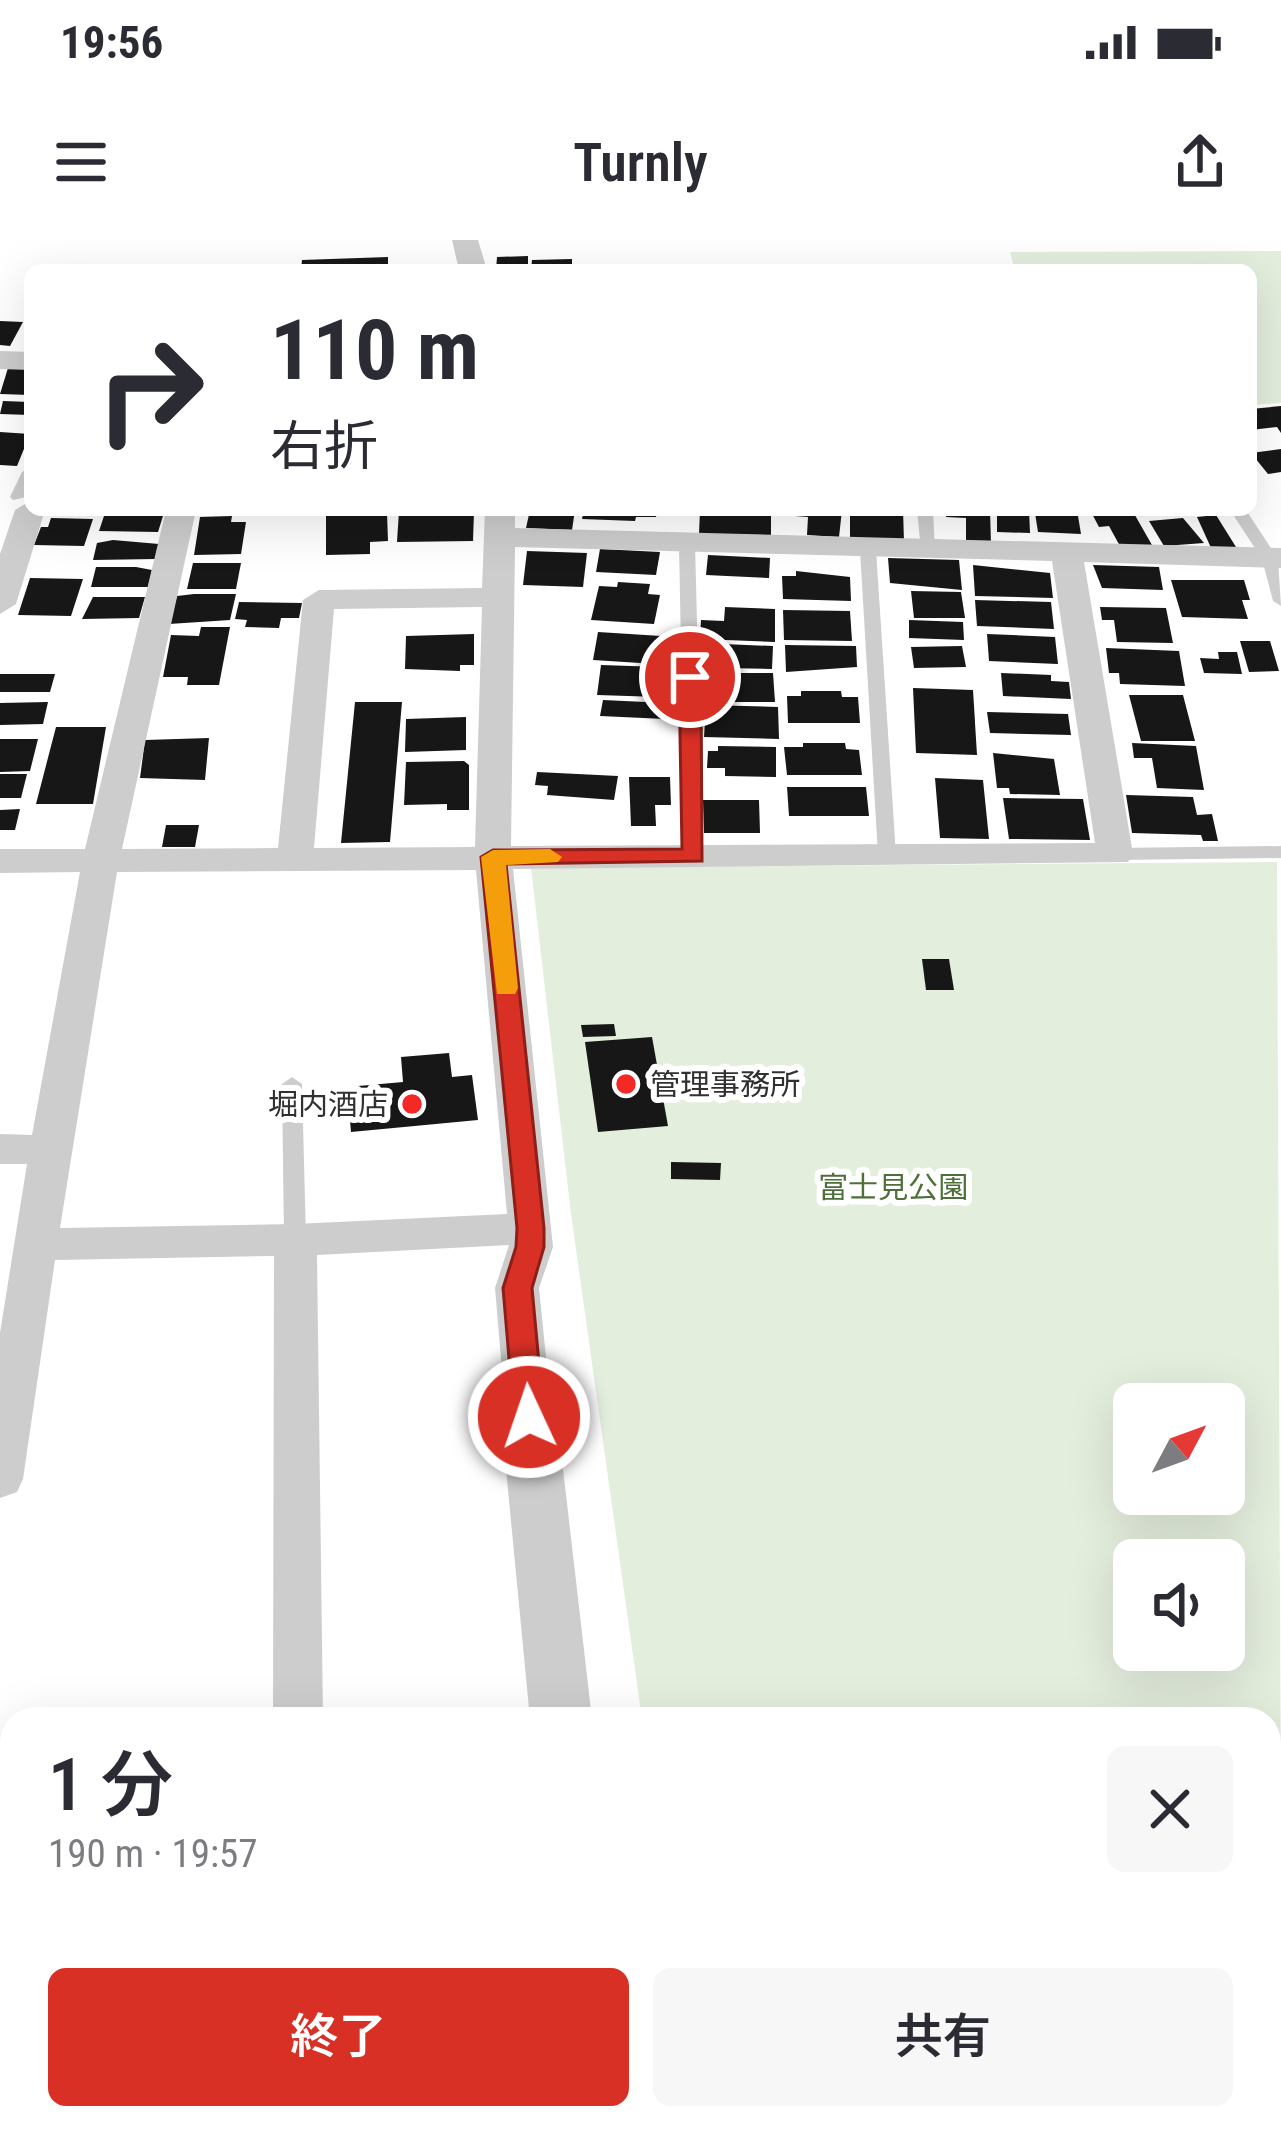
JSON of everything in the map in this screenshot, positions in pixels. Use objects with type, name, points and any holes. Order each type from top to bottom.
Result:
[{"type":"street","points":[[0,604],[22,495]]},
{"type":"street","points":[[0,1479],[50,1150],[101,860],[180,516]]},
{"type":"street","points":[[560,1707],[518,1288],[530,1247],[530,1228],[493,857],[499,524],[678,532],[868,550],[1276,559]]},
{"type":"street","points":[[0,861],[1115,854],[1067,555]]},
{"type":"street","points":[[295,859],[319,600],[496,598]]},
{"type":"street","points":[[0,1149],[50,1150]]},
{"type":"street","points":[[35,1244],[295,1240],[530,1228]]},
{"type":"street","points":[[295,1240],[298,1707]]},
{"type":"lane","points":[[925,516],[928,550]]},
{"type":"lane","points":[[1243,516],[1276,559],[1281,601]]},
{"type":"lane","points":[[678,532],[694,856]]},
{"type":"lane","points":[[868,550],[887,855]]},
{"type":"lane","points":[[1115,854],[1281,852]]},
{"type":"lane","points":[[292,1084],[295,1240]]},
{"type":"green space","points":[[1281,251],[1281,403],[1257,405],[1257,264],[1013,264],[1010,252]]},
{"type":"green space","name":"富士見公園","points":[[1277,862],[1280,1707],[640,1707],[571,1214],[531,868]]},
{"type":"building","points":[[528,256],[528,264],[496,264],[497,257]]},
{"type":"building","points":[[388,257],[388,264],[302,264],[302,260]]},
{"type":"building","points":[[572,259],[572,264],[532,264],[532,260]]},
{"type":"building","points":[[0,321],[23,322],[10,346],[0,345]]},
{"type":"building","points":[[8,368],[24,368],[24,395],[0,394]]},
{"type":"building","points":[[3,401],[24,402],[24,415],[0,414]]},
{"type":"building","points":[[1281,406],[1281,433],[1277,427],[1257,429],[1257,408]]},
{"type":"building","points":[[0,432],[24,434],[17,466],[0,465]]},
{"type":"building","points":[[1281,449],[1281,472],[1268,474],[1257,460],[1257,452]]},
{"type":"building","points":[[104,516],[163,516],[158,532],[99,531]]},
{"type":"building","points":[[232,516],[231,522],[246,522],[241,554],[194,555],[200,517]]},
{"type":"building","points":[[326,516],[387,516],[388,541],[370,542],[370,554],[326,555]]},
{"type":"building","points":[[399,516],[474,516],[473,541],[397,542]]},
{"type":"building","points":[[529,516],[574,516],[572,530],[526,528]]},
{"type":"building","points":[[656,516],[636,517],[635,521],[582,519]]},
{"type":"building","points":[[700,516],[771,516],[771,535],[699,534]]},
{"type":"building","points":[[795,516],[841,516],[839,537],[807,535],[808,517]]},
{"type":"building","points":[[850,516],[903,516],[904,541],[850,539]]},
{"type":"building","points":[[990,516],[991,544],[966,542],[966,518],[946,517]]},
{"type":"building","points":[[997,516],[1029,516],[1030,533],[997,532]]},
{"type":"building","points":[[1035,516],[1078,516],[1081,534],[1038,532]]},
{"type":"building","points":[[1093,516],[1135,516],[1152,545],[1121,548],[1109,526],[1099,527]]},
{"type":"building","points":[[1217,516],[1236,547],[1212,550],[1197,517]]},
{"type":"building","points":[[51,518],[93,519],[84,546],[34,545],[41,527],[48,527]]},
{"type":"building","points":[[1183,518],[1204,543],[1164,546],[1149,521]]},
{"type":"building","points":[[97,543],[159,544],[155,559],[93,560]]},
{"type":"building","points":[[600,549],[660,552],[656,575],[596,572]]},
{"type":"building","points":[[527,551],[587,553],[583,587],[523,585]]},
{"type":"building","points":[[708,555],[770,558],[769,578],[706,575]]},
{"type":"building","points":[[888,558],[959,560],[962,590],[890,583]]},
{"type":"building","points":[[193,563],[241,563],[236,589],[187,589]]},
{"type":"building","points":[[973,565],[1050,573],[1053,598],[975,596]]},
{"type":"building","points":[[1093,565],[1159,567],[1163,590],[1102,588]]},
{"type":"building","points":[[96,567],[152,570],[148,587],[91,587]]},
{"type":"building","points":[[796,571],[850,577],[851,601],[783,599],[782,576],[796,576]]},
{"type":"building","points":[[30,578],[83,579],[71,616],[18,615]]},
{"type":"building","points":[[1171,580],[1244,580],[1250,600],[1242,600],[1248,619],[1182,617]]},
{"type":"building","points":[[618,582],[650,584],[648,594],[660,595],[654,624],[591,620],[599,586],[617,587]]},
{"type":"building","points":[[911,591],[961,592],[965,618],[914,618]]},
{"type":"building","points":[[236,594],[230,620],[169,624],[177,596]]},
{"type":"building","points":[[93,597],[145,597],[139,618],[82,619]]},
{"type":"building","points":[[975,600],[1051,602],[1054,629],[977,626]]},
{"type":"building","points":[[239,602],[302,603],[299,618],[281,618],[279,628],[245,627],[247,620],[235,619]]},
{"type":"building","points":[[725,607],[775,609],[775,642],[700,639],[701,620],[724,621]]},
{"type":"building","points":[[1100,607],[1166,608],[1173,643],[1117,642],[1114,620],[1102,620]]},
{"type":"building","points":[[783,610],[850,611],[852,641],[784,640]]},
{"type":"building","points":[[909,620],[963,622],[964,640],[909,638]]},
{"type":"building","points":[[201,627],[230,627],[219,685],[187,685],[188,677],[163,677],[171,635],[199,636]]},
{"type":"building","points":[[598,632],[661,636],[656,664],[593,660]]},
{"type":"building","points":[[474,634],[474,665],[460,665],[460,671],[405,669],[406,636]]},
{"type":"building","points":[[987,634],[1055,637],[1058,664],[989,661]]},
{"type":"building","points":[[1240,641],[1270,641],[1279,671],[1249,672]]},
{"type":"building","points":[[723,644],[773,646],[772,669],[721,668]]},
{"type":"building","points":[[785,645],[856,646],[857,667],[786,672]]},
{"type":"building","points":[[962,646],[966,667],[914,668],[911,647]]},
{"type":"building","points":[[1106,648],[1179,651],[1185,686],[1120,684],[1119,673],[1109,673]]},
{"type":"building","points":[[1218,652],[1237,652],[1242,674],[1204,673],[1200,658],[1219,659]]},
{"type":"building","points":[[601,665],[661,667],[659,697],[597,695]]},
{"type":"building","points":[[726,673],[773,673],[775,702],[727,702]]},
{"type":"building","points":[[1001,673],[1051,675],[1051,681],[1069,682],[1071,699],[1003,696]]},
{"type":"building","points":[[0,674],[55,674],[50,692],[0,692]]},
{"type":"building","points":[[913,688],[973,690],[977,755],[916,753]]},
{"type":"building","points":[[801,691],[841,691],[842,697],[858,697],[860,723],[788,723],[787,696],[801,696]]},
{"type":"building","points":[[1129,695],[1183,695],[1195,741],[1141,741]]},
{"type":"building","points":[[603,700],[667,703],[665,719],[600,716]]},
{"type":"building","points":[[48,702],[43,724],[0,725],[0,703]]},
{"type":"building","points":[[355,702],[402,702],[390,842],[341,843]]},
{"type":"building","points":[[706,705],[778,707],[779,739],[704,737]]},
{"type":"building","points":[[987,712],[1068,714],[1071,735],[990,733]]},
{"type":"building","points":[[466,717],[466,750],[405,752],[406,719]]},
{"type":"building","points":[[56,727],[106,727],[93,804],[36,804]]},
{"type":"building","points":[[209,738],[205,780],[140,778],[145,740]]},
{"type":"building","points":[[0,739],[38,739],[30,771],[0,772]]},
{"type":"building","points":[[803,743],[845,743],[846,749],[859,750],[862,775],[787,775],[784,747],[803,747]]},
{"type":"building","points":[[1132,743],[1196,746],[1204,790],[1157,788],[1152,758],[1134,758]]},
{"type":"building","points":[[718,746],[776,747],[776,777],[725,776],[725,768],[707,768],[708,751],[718,751]]},
{"type":"building","points":[[993,753],[1054,759],[1060,795],[1010,794],[1009,788],[997,788]]},
{"type":"building","points":[[464,761],[469,765],[469,810],[447,810],[447,804],[404,805],[406,762]]},
{"type":"building","points":[[537,772],[618,776],[614,800],[547,795],[548,786],[535,785]]},
{"type":"building","points":[[0,774],[27,774],[21,798],[0,798]]},
{"type":"building","points":[[629,777],[670,777],[671,805],[655,805],[656,826],[631,826]]},
{"type":"building","points":[[935,778],[983,780],[989,839],[940,838]]},
{"type":"building","points":[[787,787],[866,787],[869,816],[789,816]]},
{"type":"building","points":[[1126,795],[1193,797],[1197,815],[1212,814],[1218,841],[1203,841],[1201,835],[1132,833]]},
{"type":"building","points":[[1003,798],[1083,799],[1090,840],[1009,839]]},
{"type":"building","points":[[703,800],[759,800],[760,833],[704,833]]},
{"type":"building","points":[[20,809],[15,830],[0,830],[0,810]]},
{"type":"building","points":[[166,825],[199,825],[195,847],[162,847]]},
{"type":"building","points":[[922,959],[949,959],[954,990],[926,990]]},
{"type":"building","points":[[614,1024],[616,1036],[583,1037],[581,1025]]},
{"type":"building","name":"管理事務所","points":[[652,1037],[668,1126],[598,1132],[585,1042]]},
{"type":"building","name":"堀内酒店","points":[[449,1053],[452,1077],[472,1075],[478,1120],[351,1132],[347,1087],[403,1082],[401,1057]]},
{"type":"building","points":[[671,1162],[721,1163],[720,1180],[671,1179]]},
{"type":"slow traffic","points":[[506,988],[493,857],[550,857]]},
{"type":"place","name":"管理事務所","points":[[626,1084]]},
{"type":"place","name":"堀内酒店","points":[[412,1104]]},
{"type":"route","points":[[529,1417],[518,1288],[530,1247],[530,1228],[493,857],[694,856],[690,677]]}]
